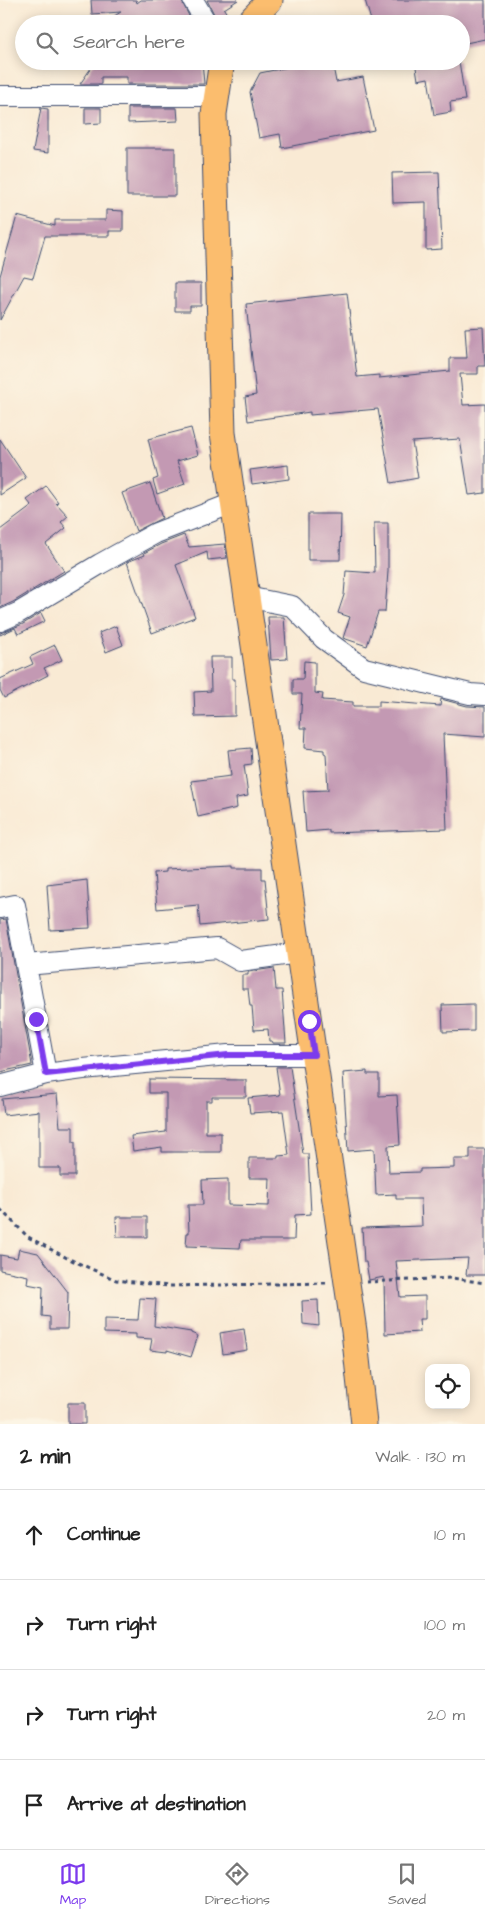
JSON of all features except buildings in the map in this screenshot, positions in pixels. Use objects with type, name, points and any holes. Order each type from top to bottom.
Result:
[{"type":"main road","points":[[256,15],[270,0]]},
{"type":"main road","points":[[220,70],[214,114],[223,433],[347,1282],[364,1424]]},
{"type":"street","points":[[193,0],[202,15]]},
{"type":"street","points":[[0,96],[216,96]]},
{"type":"street","points":[[0,621],[18,613],[156,533],[233,503]]},
{"type":"street","points":[[247,597],[292,606],[324,639],[364,668],[470,694],[485,695]]},
{"type":"street","points":[[0,908],[15,905],[46,1074]]},
{"type":"street","points":[[26,965],[217,948],[240,961],[299,953]]},
{"type":"street","points":[[0,1086],[46,1074],[228,1055],[314,1055]]},
{"type":"path","points":[[0,1209],[28,1237],[67,1258],[116,1280],[168,1286],[452,1278],[485,1283]]},
{"type":"route","points":[[36,1019],[46,1074],[228,1055],[314,1055],[309,1021]]}]
